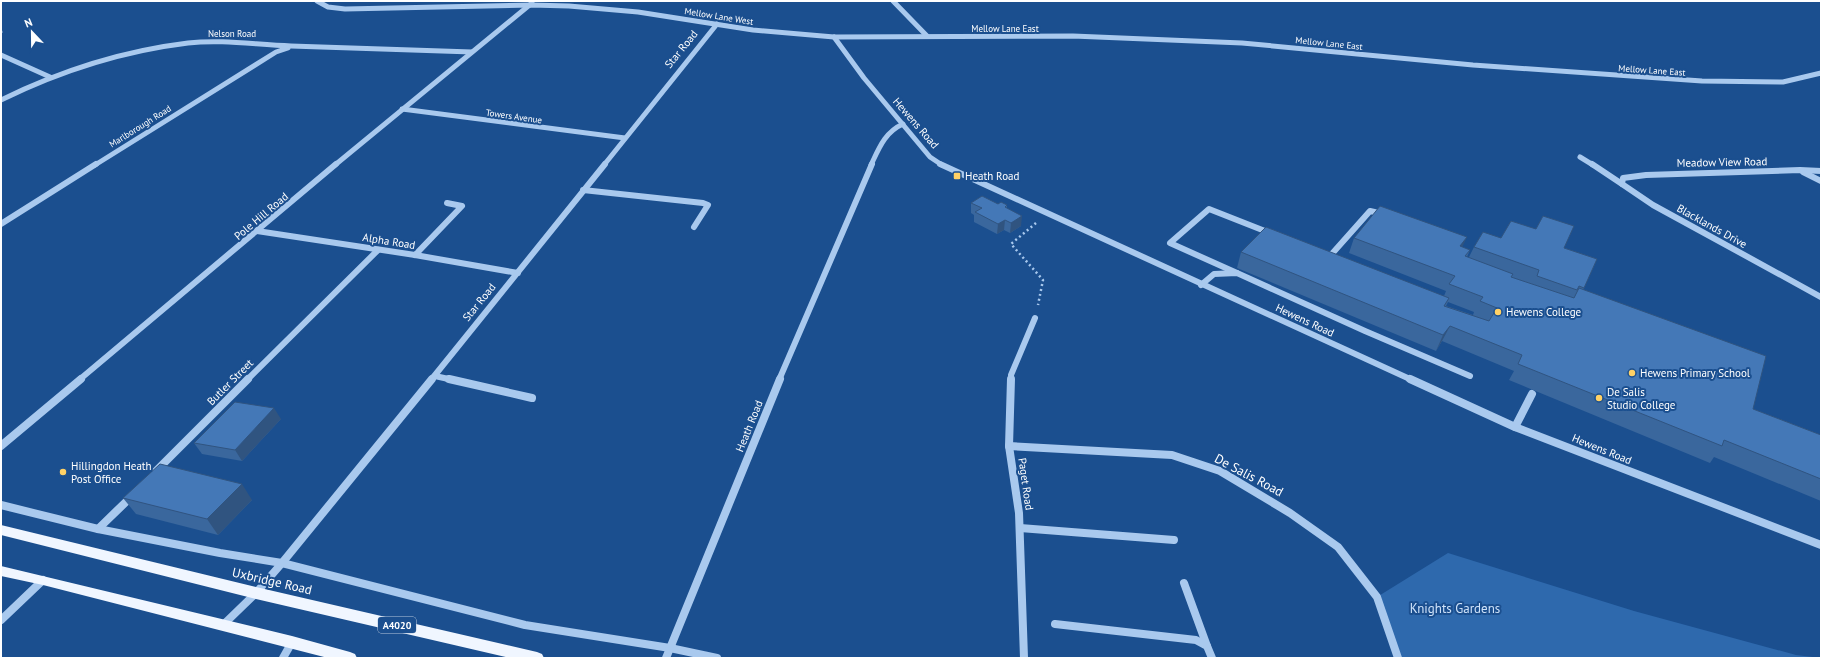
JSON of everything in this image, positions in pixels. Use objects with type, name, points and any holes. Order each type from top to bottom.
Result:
[{"type":"main road","name":"Uxbridge Road","points":[[1,530],[256,593],[537,658]]},
{"type":"main road","points":[[1,571],[224,625],[350,658]]},
{"type":"street","name":"Mellow Lane West","points":[[317,1],[322,5],[334,8],[422,8],[532,3],[638,12],[760,30],[834,37]]},
{"type":"street","points":[[376,8],[383,1]]},
{"type":"street","points":[[422,8],[427,1]]},
{"type":"street","points":[[893,1],[926,36]]},
{"type":"street","name":"Pole Hill Road","points":[[1,446],[532,3]]},
{"type":"street","name":"Star Road","points":[[224,625],[256,593],[282,563],[435,376],[717,24]]},
{"type":"street","name":"Mellow Lane East","points":[[834,37],[1072,36],[1242,43],[1473,65],[1702,81],[1783,82],[1821,73]]},
{"type":"street","name":"Hewens Road","points":[[834,37],[864,78],[930,156],[938,162],[1201,285],[1515,427],[1821,545]]},
{"type":"street","name":"Nelson Road","points":[[1,100],[50,77],[114,58],[182,44],[234,41],[290,47],[302,46],[472,52]]},
{"type":"street","name":"Marlborough Road","points":[[3,222],[276,52],[290,47]]},
{"type":"street","points":[[1,55],[50,77]]},
{"type":"street","name":"Towers Avenue","points":[[402,110],[625,138]]},
{"type":"street","name":"Heath Road","points":[[666,658],[800,327],[875,157],[888,133],[895,127],[903,124]]},
{"type":"street","name":"Blacklands Drive","points":[[1580,156],[1652,205],[1821,297]]},
{"type":"street","name":"Meadow View Road","points":[[1800,170],[1821,181]]},
{"type":"street","name":"Meadow View Road","points":[[1622,184],[1623,178],[1646,175],[1800,170],[1821,171]]},
{"type":"street","points":[[583,190],[703,203],[708,205],[694,227]]},
{"type":"street","points":[[415,255],[462,206],[447,203]]},
{"type":"street","points":[[1276,235],[1209,209],[1170,243],[1365,331],[1470,376]]},
{"type":"street","points":[[1324,253],[1334,257],[1370,211],[1393,217]]},
{"type":"street","name":"Alpha Road","points":[[257,231],[415,255],[518,273]]},
{"type":"street","name":"Butler Street","points":[[148,479],[378,250]]},
{"type":"street","points":[[1201,285],[1214,274],[1237,273]]},
{"type":"street","name":"Paget Road","points":[[1024,658],[1020,528],[1009,446],[1011,374],[1035,318]]},
{"type":"street","points":[[435,376],[532,398]]},
{"type":"street","points":[[1515,427],[1532,394]]},
{"type":"street","name":"De Salis Road","points":[[1009,446],[1172,455],[1220,471],[1290,512],[1338,547],[1377,597],[1398,658]]},
{"type":"street","points":[[98,529],[137,490]]},
{"type":"street","points":[[1,505],[98,529],[220,553],[282,563],[525,625],[670,648],[717,658]]},
{"type":"street","points":[[1020,528],[1174,540]]},
{"type":"street","points":[[1,620],[43,580]]},
{"type":"street","points":[[1184,583],[1212,658]]},
{"type":"street","points":[[1055,624],[1196,640],[1207,646]]},
{"type":"street","points":[[283,658],[292,642]]},
{"type":"path","points":[[1035,318],[1043,280],[1011,244],[1048,214]]},
{"type":"green space","name":"Knights Gardens","points":[[1448,553],[1634,611],[1796,655],[1821,658],[1398,658],[1377,597]]},
{"type":"building","points":[[982,196],[998,204],[1001,202],[1007,205],[1005,207],[1022,216],[1011,223],[1005,220],[998,224],[975,212],[982,208],[971,203]]},
{"type":"building","points":[[1380,206],[1467,237],[1460,246],[1470,250],[1465,256],[1513,274],[1511,277],[1574,298],[1579,288],[1766,356],[1753,409],[1821,435],[1821,479],[1724,440],[1722,446],[1518,364],[1522,355],[1450,326],[1443,335],[1241,252],[1266,227],[1449,298],[1444,306],[1489,321],[1497,308],[1480,301],[1483,297],[1449,284],[1455,276],[1354,238]]},
{"type":"building","points":[[1543,216],[1574,226],[1564,248],[1597,259],[1584,288],[1579,286],[1577,290],[1537,276],[1539,270],[1474,247],[1483,232],[1501,238],[1511,221],[1536,229]]},
{"type":"building","points":[[235,402],[274,408],[235,450],[194,443]]},
{"type":"building","points":[[160,464],[242,484],[207,519],[123,498]]},
{"type":"place","name":"Heath Road","points":[[957,176]]},
{"type":"place","name":"Hewens College","points":[[1498,312]]},
{"type":"place","name":"Hewens Primary School","points":[[1632,373]]},
{"type":"place","name":"De Salis Studio College","points":[[1599,398]]},
{"type":"place","name":"Hillingdon Heath Post Office","points":[[63,472]]}]
